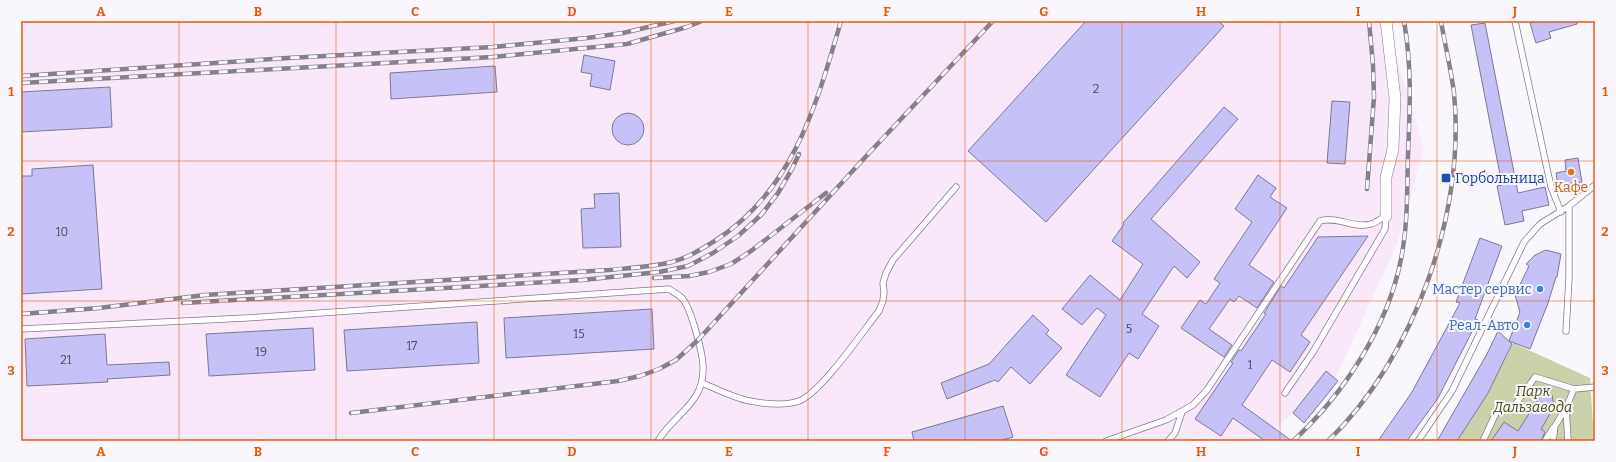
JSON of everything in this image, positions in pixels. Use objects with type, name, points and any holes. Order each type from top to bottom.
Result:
[{"type":"street","points":[[1386,21],[1395,98],[1393,149],[1386,177],[1386,216]]},
{"type":"lane","points":[[1515,21],[1551,187],[1560,212]]},
{"type":"lane","points":[[1418,441],[1452,391],[1524,242],[1540,224],[1569,206],[1595,185]]},
{"type":"lane","points":[[702,383],[748,401],[766,404],[786,404],[799,401],[809,394],[818,387],[837,365],[879,311],[883,301],[883,283],[886,273],[893,260],[956,187]]},
{"type":"lane","points":[[1566,331],[1569,278],[1569,206]]},
{"type":"lane","points":[[1285,393],[1313,352],[1385,229],[1386,216]]},
{"type":"lane","points":[[1106,441],[1166,420],[1193,405],[1207,390],[1320,221],[1328,218],[1357,224],[1371,224],[1386,216]]},
{"type":"lane","points":[[21,329],[246,318],[669,289],[681,297],[686,305],[701,352],[703,369],[702,383],[697,394],[666,428],[658,441]]},
{"type":"lane","points":[[1483,441],[1496,413],[1515,406],[1535,377],[1574,389],[1595,386]]},
{"type":"lane","points":[[1545,441],[1566,408],[1574,389]]},
{"type":"lane","points":[[1566,408],[1568,441]]},
{"type":"lane","points":[[1168,441],[1175,433],[1182,412]]},
{"type":"lane","points":[[1553,441],[1555,426]]},
{"type":"shaded area","points":[[21,21],[1385,21],[1424,148],[1397,244],[1337,375],[1261,441],[21,441]]},
{"type":"green space","name":"Парк Дальзавода","points":[[1513,343],[1590,378],[1594,441],[1457,441],[1488,393]]},
{"type":"building","points":[[1086,21],[1218,21],[1224,26],[1046,222],[968,151]]},
{"type":"building","points":[[1536,21],[1577,21],[1577,24],[1549,32],[1551,38],[1536,43],[1530,23]]},
{"type":"building","points":[[1485,23],[1518,193],[1545,187],[1549,205],[1522,211],[1524,221],[1505,225],[1497,186],[1502,185],[1471,25]]},
{"type":"building","points":[[584,55],[615,61],[610,90],[590,86],[592,74],[581,72]]},
{"type":"building","points":[[495,66],[497,92],[391,99],[390,73]]},
{"type":"building","points":[[110,87],[112,127],[21,132],[21,92]]},
{"type":"building","points":[[1332,101],[1350,102],[1345,164],[1327,163]]},
{"type":"building","points":[[1224,107],[1238,119],[1151,219],[1200,262],[1187,278],[1174,266],[1142,314],[1159,326],[1138,359],[1129,353],[1100,397],[1066,375],[1106,315],[1097,308],[1082,325],[1062,309],[1090,275],[1120,300],[1143,264],[1112,241],[1124,224],[1123,223]]},
{"type":"building","points":[[625,113],[631,113],[641,120],[644,129],[643,135],[637,142],[631,145],[625,145],[615,138],[612,132],[612,126],[619,116]]},
{"type":"building","name":"Кафе","points":[[1578,158],[1582,182],[1558,185],[1556,173],[1566,171],[1565,160]]},
{"type":"building","points":[[93,165],[102,289],[21,294],[21,176],[32,176],[32,169]]},
{"type":"building","points":[[1258,175],[1276,188],[1270,197],[1287,208],[1249,265],[1274,282],[1257,308],[1239,296],[1234,302],[1230,299],[1209,329],[1232,345],[1224,357],[1181,328],[1200,300],[1206,304],[1220,283],[1214,279],[1252,222],[1235,209]]},
{"type":"building","points":[[619,193],[621,247],[583,248],[581,209],[595,208],[594,194]]},
{"type":"building","points":[[1368,236],[1301,335],[1310,342],[1290,372],[1272,360],[1242,405],[1292,441],[1265,441],[1233,418],[1221,436],[1195,419],[1233,363],[1231,362],[1239,350],[1241,351],[1266,314],[1264,313],[1281,286],[1284,288],[1318,237]]},
{"type":"building","points":[[1480,238],[1502,246],[1475,319],[1478,320],[1438,398],[1407,441],[1378,441],[1412,392],[1460,303],[1456,302]]},
{"type":"building","points":[[1546,250],[1561,254],[1557,277],[1530,349],[1509,341],[1520,312],[1515,295],[1529,266],[1526,264],[1535,255]]},
{"type":"building","points":[[652,309],[654,349],[506,358],[504,318]]},
{"type":"building","points":[[1033,315],[1049,330],[1046,334],[1062,348],[1030,384],[1011,367],[998,382],[995,380],[947,399],[941,383],[989,364]]},
{"type":"building","points":[[477,322],[479,363],[347,371],[344,330]]},
{"type":"building","points":[[313,328],[315,370],[209,376],[206,334]]},
{"type":"building","points":[[1498,331],[1512,344],[1488,393],[1457,441],[1437,441],[1487,354]]},
{"type":"building","points":[[105,334],[107,365],[169,362],[170,375],[107,379],[108,382],[27,386],[25,339]]},
{"type":"building","points":[[1326,371],[1338,381],[1304,423],[1293,413]]},
{"type":"building","points":[[1544,390],[1552,395],[1554,407],[1541,429],[1545,432],[1541,441],[1491,441],[1504,422],[1518,431]]},
{"type":"building","points":[[1003,406],[1013,437],[999,441],[914,441],[912,432]]},
{"type":"railway","points":[[21,76],[288,58],[493,47],[623,33],[674,21]]},
{"type":"railway","points":[[21,83],[493,57],[627,44],[687,27],[702,21]]},
{"type":"railway","points":[[21,314],[99,308],[205,295],[609,270],[664,264],[678,260],[693,254],[713,242],[740,222],[763,198],[782,173],[798,145],[811,115],[841,21]]},
{"type":"railway","points":[[351,413],[618,381],[640,376],[659,369],[676,360],[698,340],[870,152],[993,21]]},
{"type":"railway","points":[[1367,189],[1374,97],[1369,21]]},
{"type":"railway","points":[[1293,441],[1329,403],[1361,358],[1386,310],[1395,284],[1401,259],[1407,207],[1410,87],[1407,38],[1404,21]]},
{"type":"railway","points":[[1328,441],[1359,407],[1386,368],[1409,326],[1428,281],[1442,234],[1451,186],[1456,139],[1454,93],[1441,21]]},
{"type":"railway","points":[[183,303],[582,280],[659,272],[688,266],[713,253],[738,236],[761,215],[778,193],[799,154]]},
{"type":"railway","points":[[654,278],[689,276],[709,272],[731,264],[751,251],[826,193]]},
{"type":"place","name":"Кафе","points":[[1571,172]]},
{"type":"place","name":"Горбольница","points":[[1446,178]]},
{"type":"place","name":"Мастер сервис","points":[[1540,289]]},
{"type":"place","name":"Реал-Авто","points":[[1527,325]]}]
